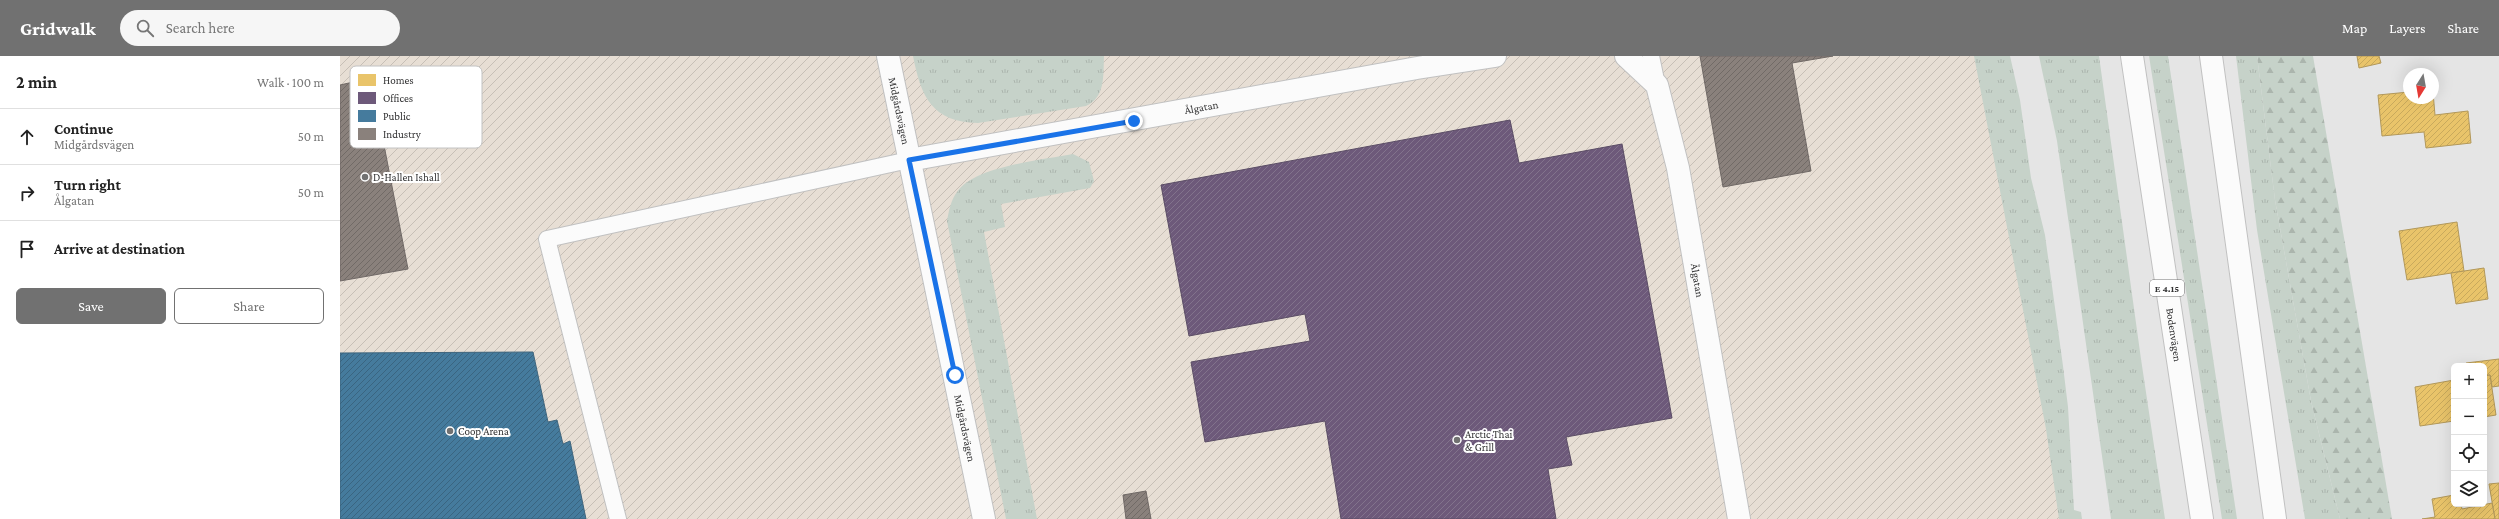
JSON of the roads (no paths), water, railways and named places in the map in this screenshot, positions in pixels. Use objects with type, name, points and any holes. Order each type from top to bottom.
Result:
[{"type":"street","name":"Midgårdsvägen","points":[[888,56],[984,519]]},
{"type":"street","name":"Ålgatan","points":[[909,160],[1417,68],[1495,56]]},
{"type":"street","points":[[1626,56],[1657,84]]},
{"type":"street","name":"Bodenvägen","points":[[2132,56],[2202,519]]},
{"type":"street","points":[[2211,56],[2276,519]]},
{"type":"street","name":"Ålgatan","points":[[1657,84],[1678,168],[1740,519]]},
{"type":"lane","points":[[1651,56],[1657,84]]},
{"type":"lane","points":[[618,519],[547,239],[909,160]]},
{"type":"place","name":"D-Hallen Ishall","points":[[365,177]]},
{"type":"place","name":"Coop Arena","points":[[450,431]]},
{"type":"place","name":"Arctic Thai & Grill","points":[[1457,440]]}]
